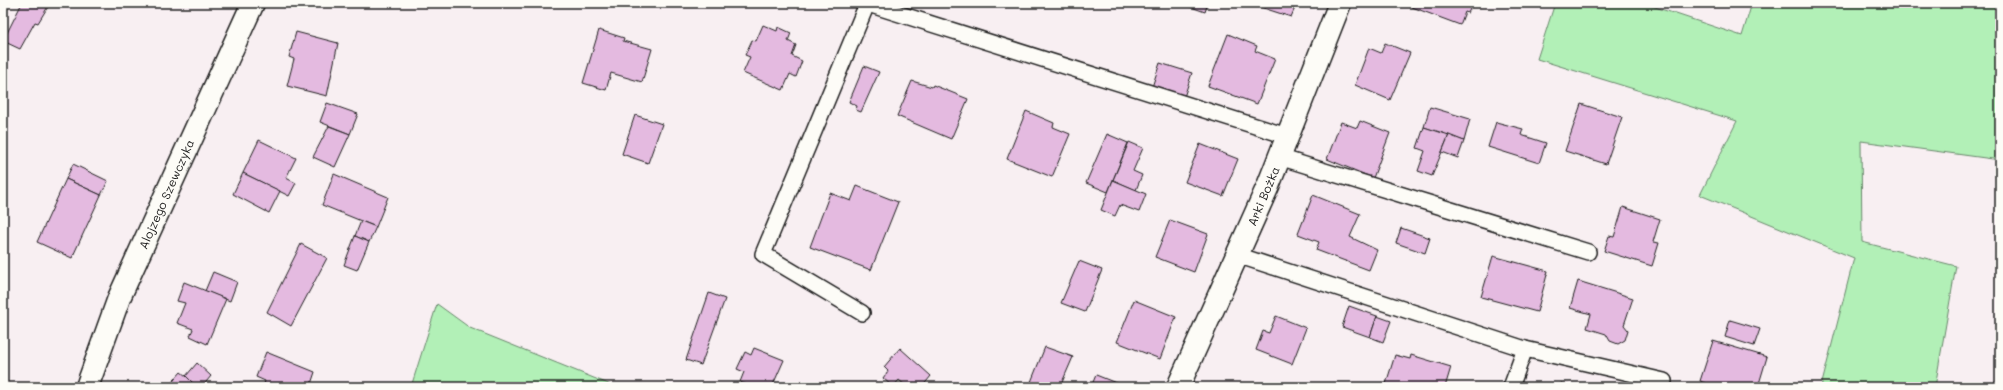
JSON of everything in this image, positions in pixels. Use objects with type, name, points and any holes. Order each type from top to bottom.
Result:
[{"type":"street","name":"Alojzego Szewczyka","points":[[87,387],[119,298],[253,3]]},
{"type":"street","name":"Arki Bożka","points":[[1178,387],[1288,136],[1340,3]]},
{"type":"lane","points":[[862,313],[764,254],[866,3],[1288,136]]},
{"type":"lane","points":[[1279,157],[1588,252]]},
{"type":"lane","points":[[1237,255],[1525,349],[1664,381]]},
{"type":"lane","points":[[1512,387],[1525,349]]},
{"type":"green space","points":[[1555,3],[1643,3],[1742,36],[1752,3],[2000,3],[2000,160],[1861,141],[1862,242],[1956,266],[1935,387],[1821,387],[1854,258],[1700,195],[1737,121],[1537,59]]},
{"type":"green space","points":[[437,304],[470,328],[616,387],[411,387]]},
{"type":"building","points":[[22,3],[46,3],[49,5],[38,23],[35,22],[20,49],[3,41]]},
{"type":"building","points":[[1180,3],[1208,3],[1205,12]]},
{"type":"building","points":[[1248,3],[1297,3],[1291,17]]},
{"type":"building","points":[[1414,3],[1459,3],[1471,7],[1468,13],[1465,12],[1460,25],[1412,7]]},
{"type":"building","points":[[763,25],[777,31],[778,27],[791,33],[788,41],[796,45],[792,56],[802,61],[796,77],[790,74],[783,90],[743,73],[750,57],[745,55],[752,40],[756,41]]},
{"type":"building","points":[[599,30],[624,38],[623,41],[652,49],[642,82],[611,73],[606,90],[583,83]]},
{"type":"building","points":[[296,32],[338,43],[327,96],[287,86],[294,59],[289,57]]},
{"type":"building","points":[[1228,34],[1257,46],[1255,51],[1275,59],[1257,104],[1208,86]]},
{"type":"building","points":[[1385,43],[1410,53],[1390,100],[1355,85],[1369,48],[1381,53]]},
{"type":"building","points":[[1160,63],[1192,73],[1184,97],[1152,87]]},
{"type":"building","points":[[864,66],[879,72],[861,112],[856,110],[857,106],[849,102]]},
{"type":"building","points":[[912,81],[932,87],[933,85],[968,99],[951,139],[897,116]]},
{"type":"building","points":[[327,103],[358,114],[350,134],[320,122]]},
{"type":"building","points":[[1581,104],[1622,117],[1606,164],[1565,151]]},
{"type":"building","points":[[1430,107],[1470,119],[1464,141],[1424,127]]},
{"type":"building","points":[[1026,111],[1054,123],[1053,127],[1070,134],[1052,177],[1007,159]]},
{"type":"building","points":[[635,115],[662,124],[648,163],[622,154]]},
{"type":"building","points":[[1360,121],[1390,133],[1373,178],[1327,159],[1341,122],[1357,128]]},
{"type":"building","points":[[1496,122],[1523,129],[1521,135],[1546,143],[1539,163],[1488,147]]},
{"type":"building","points":[[329,126],[350,134],[335,167],[313,157]]},
{"type":"building","points":[[1424,127],[1449,135],[1432,176],[1418,171],[1425,151],[1417,148]]},
{"type":"building","points":[[1107,134],[1128,143],[1108,192],[1086,183]]},
{"type":"building","points":[[1449,135],[1464,141],[1458,158],[1442,152]]},
{"type":"building","points":[[259,140],[296,158],[286,178],[296,183],[289,196],[243,173]]},
{"type":"building","points":[[1129,142],[1143,148],[1133,171],[1142,175],[1136,190],[1113,180]]},
{"type":"building","points":[[1200,144],[1238,159],[1223,196],[1185,182]]},
{"type":"building","points":[[73,164],[108,181],[101,195],[66,179]]},
{"type":"building","points":[[243,173],[280,191],[269,213],[233,194]]},
{"type":"building","points":[[334,174],[388,197],[376,227],[322,205]]},
{"type":"building","points":[[66,179],[101,195],[72,258],[37,242]]},
{"type":"building","points":[[1113,180],[1146,194],[1139,212],[1120,205],[1115,216],[1101,210]]},
{"type":"building","points":[[857,186],[898,202],[871,270],[810,247],[830,193],[851,201]]},
{"type":"building","points":[[1313,195],[1360,214],[1350,237],[1377,250],[1369,270],[1316,250],[1319,242],[1298,234]]},
{"type":"building","points":[[1623,207],[1660,219],[1653,242],[1659,243],[1652,266],[1604,251],[1609,236],[1614,237]]},
{"type":"building","points":[[1170,220],[1208,234],[1194,272],[1155,257]]},
{"type":"building","points":[[361,221],[376,227],[369,242],[355,236]]},
{"type":"building","points":[[1401,228],[1430,238],[1425,253],[1396,243]]},
{"type":"building","points":[[355,236],[369,242],[357,270],[344,265]]},
{"type":"building","points":[[301,244],[327,258],[291,326],[267,312]]},
{"type":"building","points":[[1493,256],[1548,271],[1537,312],[1481,297]]},
{"type":"building","points":[[1079,261],[1102,270],[1085,312],[1061,303]]},
{"type":"building","points":[[213,272],[237,282],[230,301],[205,291]]},
{"type":"building","points":[[1578,281],[1633,298],[1624,325],[1628,330],[1625,340],[1618,344],[1610,341],[1606,334],[1587,328],[1591,314],[1570,308]]},
{"type":"building","points":[[184,282],[226,299],[207,344],[190,336],[193,329],[177,323],[185,303],[177,301]]},
{"type":"building","points":[[709,293],[725,299],[701,365],[686,360]]},
{"type":"building","points":[[1134,300],[1176,317],[1160,359],[1117,342]]},
{"type":"building","points":[[1349,306],[1377,316],[1370,337],[1342,327]]},
{"type":"building","points":[[1276,316],[1306,328],[1292,364],[1256,350],[1263,331],[1269,333]]},
{"type":"building","points":[[1377,316],[1391,321],[1383,342],[1370,337]]},
{"type":"building","points":[[1730,320],[1760,329],[1754,346],[1725,337]]},
{"type":"building","points":[[1713,341],[1767,357],[1758,387],[1742,387],[1735,385],[1734,387],[1715,387],[1700,381]]},
{"type":"building","points":[[1045,347],[1073,357],[1060,387],[1029,387]]},
{"type":"building","points":[[754,348],[784,360],[772,387],[753,387],[740,382],[744,372],[737,369],[745,352],[751,355]]},
{"type":"building","points":[[900,348],[931,376],[922,387],[907,387],[899,380],[893,387],[883,378],[888,371],[884,367]]},
{"type":"building","points":[[266,352],[315,372],[310,387],[263,387],[265,381],[256,377]]},
{"type":"building","points":[[1395,355],[1410,359],[1411,355],[1451,367],[1445,387],[1385,387]]},
{"type":"building","points":[[197,363],[211,376],[202,387],[197,387],[186,376]]},
{"type":"building","points":[[181,372],[186,376],[197,387],[168,387]]},
{"type":"building","points":[[1096,375],[1121,385],[1120,387],[1091,387]]},
{"type":"building","points":[[1561,383],[1574,387],[1560,387]]}]
